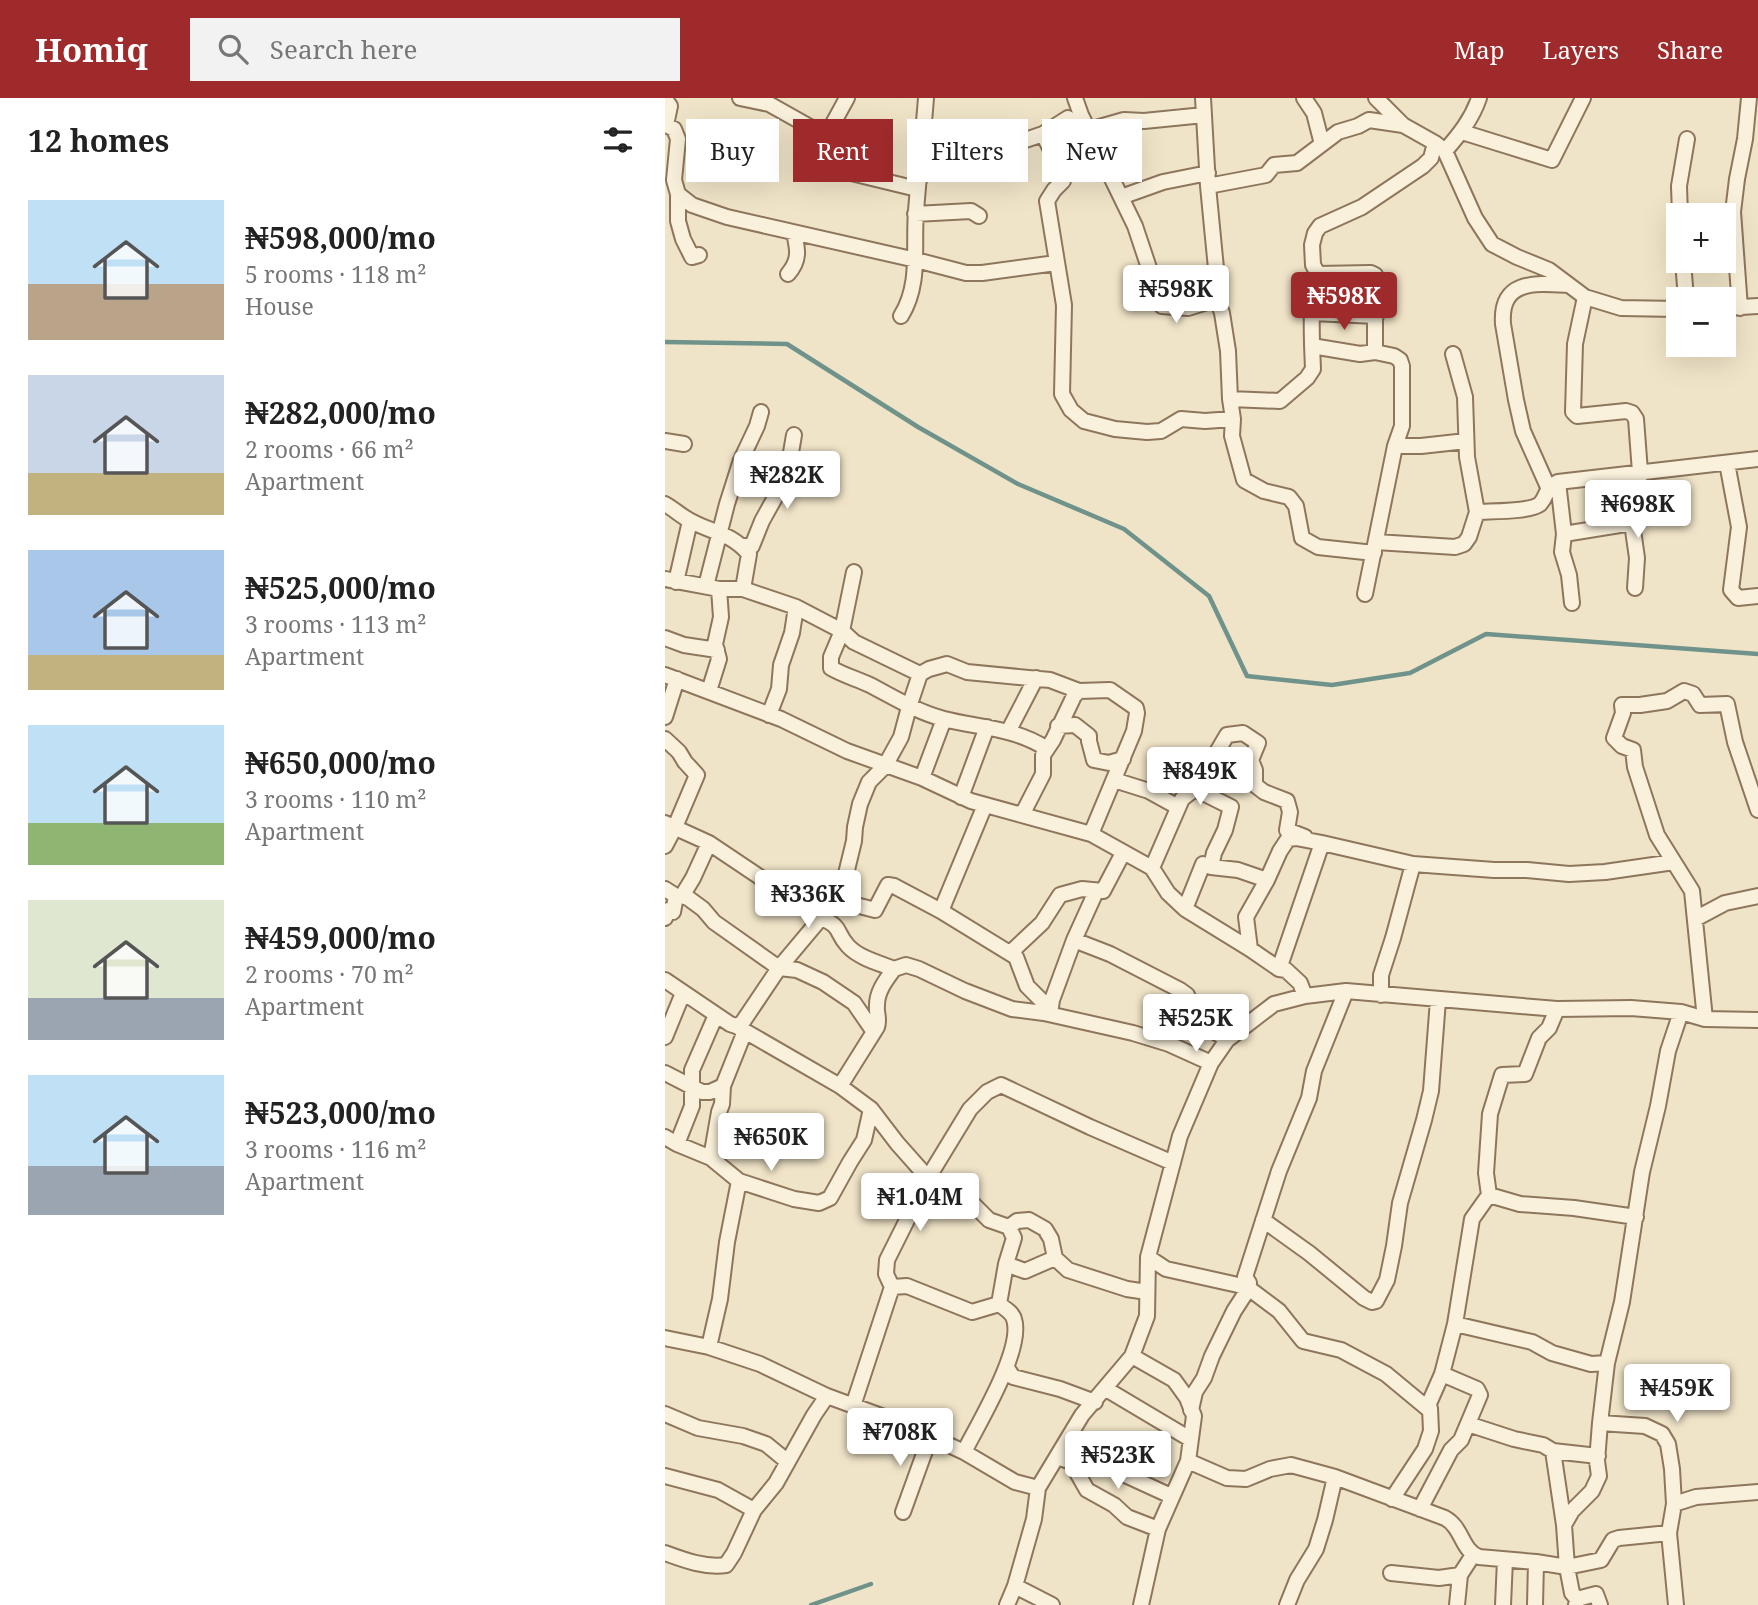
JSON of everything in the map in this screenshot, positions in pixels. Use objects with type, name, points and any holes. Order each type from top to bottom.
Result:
[{"type":"street","points":[[740,98],[771,101],[799,119]]},
{"type":"street","points":[[836,119],[847,98]]},
{"type":"street","points":[[924,119],[926,98]]},
{"type":"street","points":[[1071,119],[1075,117],[1069,103],[1074,98]]},
{"type":"street","points":[[1203,98],[1217,299],[1228,351],[1232,436],[1244,480],[1264,491],[1289,497],[1296,506],[1302,538],[1318,547],[1455,547],[1464,544],[1477,512],[1467,457],[1465,397],[1453,354]]},
{"type":"street","points":[[1304,98],[1314,113],[1322,144]]},
{"type":"street","points":[[1376,98],[1403,125],[1440,147],[1475,218],[1492,244],[1549,270],[1585,297],[1621,308],[1666,309]]},
{"type":"street","points":[[1230,399],[1280,401],[1307,378],[1313,369],[1313,313],[1318,274],[1313,265],[1312,245],[1315,233],[1320,226],[1362,207],[1423,166],[1440,147],[1462,132],[1479,98]]},
{"type":"street","points":[[1462,132],[1552,160],[1583,98]]},
{"type":"street","points":[[1740,308],[1733,212],[1749,98]]},
{"type":"street","points":[[665,99],[670,106],[666,125],[674,129],[678,139],[674,180],[678,194],[678,221],[692,257],[699,256]]},
{"type":"street","points":[[1142,121],[1205,115]]},
{"type":"street","points":[[1121,197],[1163,182],[1266,175],[1274,165],[1297,163],[1338,132],[1369,120],[1403,125]]},
{"type":"street","points":[[1028,139],[1042,134]]},
{"type":"street","points":[[1680,203],[1679,186],[1687,139]]},
{"type":"street","points":[[888,182],[913,188],[918,182]]},
{"type":"street","points":[[901,316],[908,306],[913,285],[919,182]]},
{"type":"street","points":[[1062,182],[1047,201],[1064,305],[1062,394],[1071,410],[1084,421],[1115,429],[1147,432],[1161,430],[1181,419],[1233,419]]},
{"type":"street","points":[[1114,182],[1135,226],[1162,306],[1188,308],[1217,299]]},
{"type":"street","points":[[678,194],[692,205],[727,217],[966,273],[1056,263]]},
{"type":"street","points":[[915,214],[971,211],[979,216]]},
{"type":"street","points":[[787,274],[795,265],[797,257],[798,248],[794,233]]},
{"type":"street","points":[[1318,274],[1375,275],[1375,352]]},
{"type":"street","points":[[1569,285],[1539,283],[1517,288],[1506,298],[1502,312],[1523,431],[1553,485],[1564,534],[1562,552],[1569,575],[1572,603]]},
{"type":"street","points":[[1585,297],[1575,344],[1573,411],[1577,416],[1626,411],[1632,413],[1636,419],[1640,472],[1632,523],[1637,558],[1635,588]]},
{"type":"street","points":[[1736,308],[1758,306]]},
{"type":"street","points":[[1313,313],[1376,316]]},
{"type":"street","points":[[1312,346],[1360,354],[1375,352],[1394,356],[1400,360],[1402,366],[1402,426],[1395,446],[1365,594]]},
{"type":"street","points":[[709,691],[719,659],[715,644],[721,617],[713,587],[720,532],[741,460],[761,412]]},
{"type":"street","points":[[741,545],[752,546],[762,521],[787,476],[794,436]]},
{"type":"street","points":[[665,441],[684,444]]},
{"type":"street","points":[[1395,446],[1466,441]]},
{"type":"street","points":[[1477,512],[1533,508],[1553,485],[1758,459]]},
{"type":"street","points":[[1727,463],[1739,527],[1731,590],[1738,598],[1758,596]]},
{"type":"street","points":[[665,504],[690,521],[720,532],[741,545],[749,554],[743,589]]},
{"type":"street","points":[[690,521],[671,580],[743,589],[796,607],[842,631],[854,642],[920,674]]},
{"type":"street","points":[[1564,534],[1632,523]]},
{"type":"street","points":[[854,572],[842,631],[831,657],[831,668],[909,707],[944,719],[1034,740],[1047,749]]},
{"type":"street","points":[[769,715],[779,689],[781,665],[792,633],[796,607]]},
{"type":"street","points":[[665,638],[684,645],[717,650]]},
{"type":"street","points":[[711,1158],[723,1086],[742,1023],[779,968],[821,918],[843,882],[860,804],[869,782],[885,765],[901,737],[920,674],[947,664],[967,673],[1050,680],[1079,691],[1110,690],[1136,709],[1134,731],[1091,834]]},
{"type":"street","points":[[665,717],[671,677],[781,719],[847,751],[922,778],[961,797],[1091,834],[1152,868],[1168,892],[1185,909],[1286,971],[1300,983],[1304,996]]},
{"type":"street","points":[[1007,732],[1036,678]]},
{"type":"street","points":[[1022,815],[1043,774],[1043,755],[1079,691]]},
{"type":"street","points":[[1705,1019],[1692,891],[1657,835],[1635,767],[1633,750],[1622,746],[1614,738],[1623,713],[1622,705],[1667,701],[1684,691],[1693,694],[1700,705],[1727,704],[1735,742],[1758,810]]},
{"type":"street","points":[[922,778],[944,719]]},
{"type":"street","points":[[1058,726],[1075,725],[1089,736],[1094,760],[1109,763],[1123,759]]},
{"type":"street","points":[[961,797],[987,727]]},
{"type":"street","points":[[1152,868],[1182,799],[1196,788],[1227,735],[1243,733],[1258,743],[1251,760],[1255,771],[1255,785],[1263,792],[1287,801],[1290,812],[1287,830],[1322,843]]},
{"type":"street","points":[[665,739],[697,775],[670,825],[665,846]]},
{"type":"street","points":[[1114,780],[1149,791],[1178,807]]},
{"type":"street","points":[[1196,788],[1231,807],[1211,867]]},
{"type":"street","points":[[941,911],[985,805]]},
{"type":"street","points":[[670,825],[709,844],[821,918],[834,923],[847,946],[862,956],[894,969]]},
{"type":"street","points":[[1250,949],[1246,917],[1288,839],[1322,843],[1413,864],[1569,874],[1605,872],[1674,862]]},
{"type":"street","points":[[1279,969],[1322,843]]},
{"type":"street","points":[[666,912],[673,912],[674,894],[693,878],[709,844]]},
{"type":"street","points":[[1010,953],[1042,923],[1060,895],[1082,889],[1103,891],[1123,853]]},
{"type":"street","points":[[1185,909],[1203,864],[1238,870],[1267,880]]},
{"type":"street","points":[[1381,995],[1381,975],[1413,864]]},
{"type":"street","points":[[834,899],[875,910],[888,885],[941,911],[1016,957],[1027,986],[1042,1001],[1047,1013]]},
{"type":"street","points":[[1047,1013],[1074,940],[1094,896],[1091,890]]},
{"type":"street","points":[[674,894],[703,909],[714,922],[779,968],[797,970],[824,982],[854,1003],[874,1032]]},
{"type":"street","points":[[1695,919],[1725,903],[1758,896]]},
{"type":"street","points":[[1074,940],[1110,954],[1180,990],[1187,995],[1194,1017],[1227,1040]]},
{"type":"street","points":[[840,1086],[880,1019],[876,1008],[882,986],[894,969],[907,965],[1001,1006],[1047,1013],[1133,1033],[1169,1044],[1211,1063]]},
{"type":"street","points":[[665,980],[730,1024],[840,1086],[871,1109],[928,1178],[954,1196],[975,1206],[989,1220],[1009,1227],[1014,1238],[999,1304]]},
{"type":"street","points":[[1191,1410],[1195,1392],[1249,1283],[1245,1277],[1279,1171],[1309,1098],[1314,1071],[1346,991]]},
{"type":"street","points":[[1007,1605],[1034,1519],[1038,1488],[1065,1460],[1082,1415],[1132,1356],[1147,1316],[1148,1257],[1180,1136],[1211,1063],[1227,1040],[1274,1004],[1304,996],[1346,991],[1557,1009],[1631,1008],[1681,1012],[1705,1019],[1758,1020]]},
{"type":"street","points":[[665,1037],[683,993]]},
{"type":"street","points":[[1263,1220],[1364,1298],[1376,1301],[1387,1280],[1400,1203],[1431,1091],[1438,1000]]},
{"type":"street","points":[[1427,1408],[1442,1374],[1455,1324],[1472,1219],[1489,1195],[1486,1173],[1490,1114],[1503,1075],[1525,1074],[1539,1038],[1549,1028],[1557,1009]]},
{"type":"street","points":[[1565,1525],[1571,1511],[1592,1491],[1599,1476],[1599,1423],[1608,1363],[1622,1302],[1642,1172],[1668,1051],[1681,1012]]},
{"type":"street","points":[[716,1015],[692,1070],[692,1106],[671,1141],[711,1158],[739,1181],[795,1199],[819,1203],[830,1198],[864,1140],[871,1109]]},
{"type":"street","points":[[665,1073],[702,1092],[710,1092],[723,1086]]},
{"type":"street","points":[[853,1406],[892,1287],[886,1274],[887,1260],[928,1178],[970,1109],[987,1092],[1001,1085],[1173,1163]]},
{"type":"street","points":[[709,1348],[720,1299],[727,1242],[739,1181]]},
{"type":"street","points":[[1489,1195],[1520,1204],[1636,1217]]},
{"type":"street","points":[[1009,1227],[1017,1221],[1028,1220],[1045,1229],[1051,1239],[1055,1258],[1068,1270],[1127,1289],[1147,1292]]},
{"type":"street","points":[[1148,1257],[1166,1269],[1247,1287],[1279,1311],[1303,1341],[1341,1350],[1386,1374],[1430,1408],[1431,1431],[1425,1449],[1392,1499]]},
{"type":"street","points":[[1006,1264],[1025,1271],[1055,1258]]},
{"type":"street","points":[[892,1287],[907,1286],[972,1312],[999,1304]]},
{"type":"street","points":[[964,1452],[1007,1368],[1014,1342],[1015,1322],[1012,1314],[999,1304]]},
{"type":"street","points":[[1455,1324],[1532,1342],[1552,1353],[1591,1364],[1608,1363]]},
{"type":"street","points":[[665,1338],[760,1364],[827,1396],[903,1424],[964,1452],[1016,1482],[1038,1488]]},
{"type":"street","points":[[1132,1356],[1174,1380],[1187,1398],[1194,1416],[1188,1461],[1158,1529],[1145,1604]]},
{"type":"street","points":[[1007,1368],[1013,1377],[1061,1389],[1095,1402]]},
{"type":"street","points":[[1420,1509],[1451,1450],[1461,1440],[1480,1395],[1477,1389],[1442,1374]]},
{"type":"street","points":[[1106,1389],[1190,1439]]},
{"type":"street","points":[[665,1553],[714,1567],[726,1565],[754,1510],[776,1483],[827,1396]]},
{"type":"street","points":[[665,1414],[698,1427],[743,1436],[766,1444],[788,1462]]},
{"type":"street","points":[[1599,1423],[1645,1426],[1662,1434],[1668,1444],[1674,1504],[1669,1533],[1676,1605]]},
{"type":"street","points":[[1468,1424],[1553,1451],[1598,1456]]},
{"type":"street","points":[[903,1512],[930,1437]]},
{"type":"street","points":[[1553,1451],[1572,1593],[1576,1602],[1596,1594],[1600,1605]]},
{"type":"street","points":[[1065,1460],[1116,1468],[1123,1474],[1171,1496]]},
{"type":"street","points":[[1065,1460],[1087,1490],[1114,1504],[1127,1517],[1158,1529]]},
{"type":"street","points":[[1188,1461],[1227,1478],[1246,1479],[1270,1469],[1291,1465],[1335,1477],[1454,1522],[1466,1548],[1479,1558],[1567,1567],[1601,1560],[1613,1540],[1669,1533]]},
{"type":"street","points":[[665,1476],[718,1490],[754,1510]]},
{"type":"street","points":[[1287,1605],[1297,1580],[1316,1549],[1335,1477]]},
{"type":"street","points":[[1674,1504],[1696,1497],[1758,1492]]},
{"type":"street","points":[[1457,1605],[1460,1575],[1472,1555]]},
{"type":"street","points":[[1503,1605],[1505,1560]]},
{"type":"street","points":[[1535,1605],[1536,1562]]},
{"type":"street","points":[[1391,1573],[1439,1578],[1460,1575]]},
{"type":"street","points":[[1015,1586],[1052,1605]]},
{"type":"waterway","points":[[665,342],[787,344],[918,427],[1018,484],[1124,529],[1209,596],[1247,676],[1332,685],[1410,673],[1486,634],[1758,654]]},
{"type":"waterway","points":[[811,1605],[871,1584]]}]
